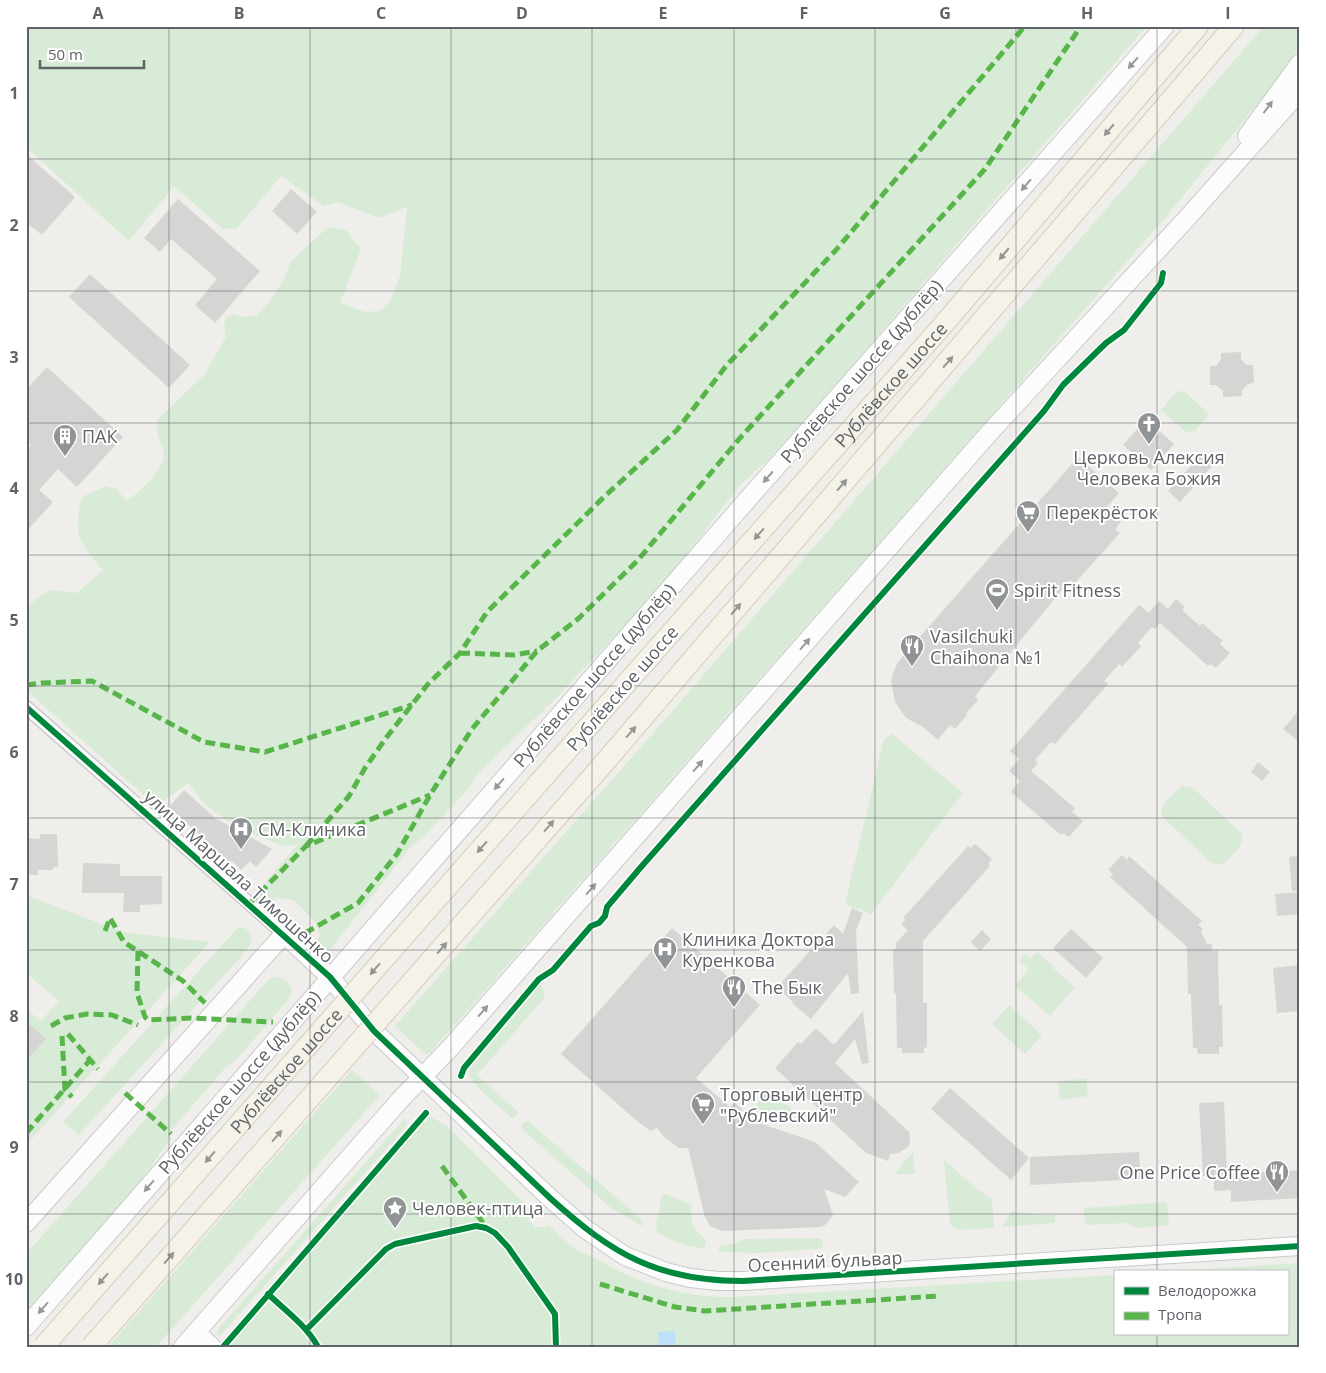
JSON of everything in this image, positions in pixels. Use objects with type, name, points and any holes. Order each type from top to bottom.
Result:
[{"type":"main road","name":"Рублёвское шоссе (дублёр)","points":[[26,1327],[748,499],[1166,26]]},
{"type":"main road","name":"Рублёвское шоссе","points":[[43,1347],[943,325],[1198,26]]},
{"type":"main road","name":"Рублёвское шоссе","points":[[91,1347],[599,769],[1234,26]]},
{"type":"main road","points":[[1188,217],[1300,63]]},
{"type":"main road","points":[[183,1347],[400,1100],[451,1047],[537,950],[990,431],[1188,217],[1300,91]]},
{"type":"main road","name":"улица Маршала Тимошенко","points":[[284,934],[330,977],[374,1031],[422,1077]]},
{"type":"main road","points":[[26,1223],[284,934]]},
{"type":"main road","name":"Осенний бульвар","points":[[422,1077],[543,1192],[584,1228],[625,1256],[666,1272],[690,1278],[743,1281],[1300,1246]]},
{"type":"main road","points":[[196,1332],[212,1347]]},
{"type":"street","name":"улица Маршала Тимошенко","points":[[26,707],[284,934]]},
{"type":"green space","points":[[26,26],[1147,26],[830,392],[769,459],[741,484],[661,587],[557,697],[480,772],[468,789],[427,833],[410,848],[329,951],[311,946],[320,936],[315,922],[295,901],[277,897],[266,909],[253,897],[298,844],[284,846],[245,831],[226,820],[205,804],[188,783],[156,806],[26,690],[26,609],[49,590],[77,593],[103,570],[88,552],[80,537],[78,520],[82,497],[105,486],[117,489],[126,501],[137,493],[160,468],[164,455],[158,434],[157,420],[204,375],[226,337],[224,326],[226,318],[234,314],[242,317],[257,315],[270,301],[284,279],[291,261],[328,227],[346,230],[361,249],[340,303],[365,312],[379,311],[390,302],[400,276],[407,207],[379,218],[338,202],[324,206],[281,176],[237,228],[223,229],[174,186],[129,241],[26,147],[26,80],[28,78],[26,76]]},
{"type":"green space","points":[[1264,26],[1300,26],[1300,46],[1266,93],[1166,217],[430,1053],[425,1054],[395,1026],[662,723]]},
{"type":"green space","points":[[1184,391],[1209,414],[1195,431],[1186,432],[1161,410],[1176,392]]},
{"type":"green space","points":[[892,734],[963,793],[871,914],[845,904],[884,739]]},
{"type":"green space","points":[[1182,786],[1192,787],[1242,834],[1239,847],[1222,864],[1211,863],[1162,816],[1165,804]]},
{"type":"green space","points":[[26,895],[122,932],[210,942],[26,1145],[26,1061],[46,1039],[26,1021],[26,1009],[41,1021],[59,1001],[26,973]]},
{"type":"green space","points":[[243,927],[249,932],[251,937],[247,950],[79,1135],[63,1122],[233,933],[238,928]]},
{"type":"green space","points":[[1037,952],[1075,987],[1050,1016],[1015,986],[1029,969],[1019,961],[1025,954],[1031,959]]},
{"type":"green space","points":[[276,976],[285,980],[290,987],[292,993],[287,1001],[167,1135],[171,1138],[138,1185],[26,1312],[26,1254],[268,980]]},
{"type":"green space","points":[[540,980],[545,997],[477,1075],[518,1112],[513,1119],[475,1085],[469,1075],[469,1071],[474,1060]]},
{"type":"green space","points":[[1009,1005],[1042,1035],[1025,1054],[992,1024]]},
{"type":"green space","points":[[352,1070],[380,1095],[156,1347],[108,1347]]},
{"type":"green space","points":[[1086,1078],[1088,1096],[1060,1100],[1058,1082]]},
{"type":"green space","points":[[768,1090],[795,1112],[785,1124],[751,1111]]},
{"type":"green space","points":[[428,1117],[448,1127],[532,1211],[530,1221],[535,1227],[548,1225],[579,1251],[626,1274],[677,1292],[714,1297],[734,1297],[1114,1275],[1114,1336],[1288,1336],[1288,1270],[1192,1270],[1300,1263],[1300,1347],[231,1347],[230,1345]]},
{"type":"green space","points":[[405,1118],[407,1124],[404,1129],[219,1337],[217,1334],[219,1328]]},
{"type":"green space","points":[[528,1121],[640,1218],[644,1225],[640,1225],[611,1208],[525,1132],[522,1127],[523,1123]]},
{"type":"green space","points":[[913,1152],[915,1174],[894,1174]]},
{"type":"green space","points":[[944,1160],[977,1189],[992,1199],[994,1228],[957,1230],[950,1224]]},
{"type":"green space","points":[[663,1193],[692,1205],[693,1225],[706,1240],[705,1247],[695,1247],[681,1243],[657,1232],[656,1223]]},
{"type":"green space","points":[[1167,1202],[1169,1225],[1138,1228],[1126,1223],[1085,1225],[1084,1208]]},
{"type":"green space","points":[[1012,1211],[1055,1215],[1055,1223],[1001,1227]]},
{"type":"green space","points":[[818,1238],[823,1240],[822,1247],[817,1249],[757,1253],[721,1252],[718,1250],[721,1246],[738,1243],[743,1239]]},
{"type":"water","points":[[675,1331],[676,1347],[659,1347],[658,1332]]},
{"type":"building","points":[[26,154],[75,197],[42,235],[26,222]]},
{"type":"building","points":[[291,189],[317,212],[297,234],[272,211]]},
{"type":"building","points":[[178,199],[260,271],[215,323],[195,305],[217,279],[171,239],[160,252],[144,238]]},
{"type":"building","points":[[90,274],[190,365],[169,388],[69,297]]},
{"type":"building","points":[[1241,352],[1241,359],[1247,365],[1253,365],[1254,383],[1248,384],[1242,390],[1242,396],[1223,397],[1223,391],[1216,385],[1210,385],[1210,366],[1216,366],[1221,359],[1221,353]]},
{"type":"building","name":"ПАК","points":[[47,367],[123,437],[77,487],[58,469],[39,490],[53,502],[26,532],[26,450],[31,445],[26,441],[26,390]]},
{"type":"building","name":"Церковь Алексия Человека Божия","points":[[1146,419],[1174,444],[1151,470],[1123,445]]},
{"type":"building","points":[[1200,456],[1212,466],[1180,502],[1168,491]]},
{"type":"building","points":[[1078,457],[1119,493],[1106,508],[1121,522],[1115,529],[1120,533],[1074,584],[1070,580],[975,696],[978,700],[966,713],[967,715],[955,729],[950,725],[938,740],[923,727],[906,718],[895,702],[891,681],[898,662],[909,649],[917,645],[917,640]]},
{"type":"building","points":[[1176,599],[1185,607],[1182,610],[1200,626],[1202,623],[1223,641],[1220,644],[1230,653],[1216,668],[1210,664],[1208,666],[1160,623],[1155,629],[1152,627],[1138,643],[1141,646],[1122,667],[1119,664],[1104,681],[1108,684],[1055,744],[1051,742],[1035,760],[1038,763],[1031,771],[1075,808],[1072,812],[1083,821],[1069,837],[1063,833],[1061,835],[1011,792],[1020,781],[1009,771],[1019,759],[1010,751],[1139,605],[1149,613],[1159,601],[1168,609]]},
{"type":"building","points":[[1300,709],[1300,743],[1283,729]]},
{"type":"building","points":[[1258,762],[1270,772],[1262,781],[1251,772]]},
{"type":"building","points":[[184,790],[215,818],[272,849],[256,867],[250,861],[241,870],[232,861],[230,863],[169,807]]},
{"type":"building","points":[[40,834],[57,834],[58,867],[53,867],[53,870],[38,870],[38,875],[26,875],[26,838],[40,839]]},
{"type":"building","points":[[975,844],[992,859],[988,864],[990,866],[923,941],[923,1003],[927,1003],[927,1047],[924,1048],[924,1053],[902,1053],[902,1048],[897,1048],[893,949],[896,949],[896,943],[908,930],[901,924],[905,920],[903,918],[968,846],[971,848]]},
{"type":"building","points":[[1122,855],[1127,860],[1129,856],[1202,921],[1198,925],[1203,929],[1201,932],[1207,944],[1212,944],[1212,951],[1218,951],[1219,1005],[1222,1005],[1223,1047],[1219,1047],[1219,1054],[1198,1054],[1197,1048],[1193,1048],[1191,994],[1188,994],[1187,947],[1110,877],[1113,874],[1108,870]]},
{"type":"building","points":[[1300,855],[1300,890],[1292,891],[1289,857]]},
{"type":"building","points":[[83,863],[120,864],[120,876],[162,876],[162,904],[140,905],[140,912],[123,912],[124,893],[82,893]]},
{"type":"building","points":[[1300,892],[1300,914],[1277,916],[1275,894]]},
{"type":"building","points":[[852,908],[863,913],[856,930],[859,993],[851,994],[848,973],[811,1019],[777,987],[834,925],[843,934]]},
{"type":"building","name":"Торговый центр \"Рублевский\"","points":[[672,928],[760,1005],[696,1078],[730,1107],[735,1103],[743,1110],[738,1116],[815,1142],[859,1182],[845,1197],[824,1189],[833,1215],[825,1225],[821,1227],[722,1231],[710,1226],[705,1217],[688,1148],[679,1148],[664,1137],[657,1128],[651,1131],[638,1122],[561,1054]]},
{"type":"building","points":[[1071,929],[1103,958],[1086,978],[1053,948]]},
{"type":"building","points":[[982,930],[991,939],[980,951],[971,942]]},
{"type":"building","points":[[1300,965],[1300,1011],[1277,1013],[1273,968]]},
{"type":"building","points":[[863,1011],[869,1063],[862,1064],[855,1039],[835,1063],[909,1132],[910,1143],[907,1148],[898,1153],[890,1154],[888,1161],[866,1153],[775,1068],[798,1042],[801,1044],[816,1028],[834,1045]]},
{"type":"building","points":[[26,1021],[46,1039],[26,1061]]},
{"type":"building","points":[[950,1088],[1029,1158],[1011,1180],[931,1109]]},
{"type":"building","points":[[1224,1102],[1227,1174],[1300,1170],[1300,1198],[1231,1202],[1231,1190],[1214,1191],[1214,1176],[1203,1176],[1199,1103]]},
{"type":"building","points":[[1139,1152],[1141,1179],[1030,1185],[1030,1157]]},
{"type":"marked path","points":[[306,846],[349,796],[365,768],[386,738],[428,684],[460,653],[487,612],[605,496],[677,430],[726,366],[836,250],[1025,26]]},
{"type":"marked path","points":[[305,933],[358,903],[397,854],[430,795],[472,729],[537,651],[579,618],[638,560],[740,438],[985,169],[1081,26]]},
{"type":"marked path","points":[[460,653],[514,655],[537,651]]},
{"type":"marked path","points":[[26,685],[92,681],[204,742],[265,752],[412,705]]},
{"type":"marked path","points":[[249,904],[306,846],[430,795]]},
{"type":"marked path","points":[[105,931],[110,918],[124,942],[183,981],[205,1003]]},
{"type":"marked path","points":[[138,951],[137,993],[145,1017],[148,1020],[191,1018],[273,1022]]},
{"type":"marked path","points":[[51,1026],[65,1018],[87,1014],[112,1015],[138,1025]]},
{"type":"marked path","points":[[68,1034],[98,1069]]},
{"type":"marked path","points":[[62,1036],[65,1090],[72,1097]]},
{"type":"marked path","points":[[26,1133],[90,1060]]},
{"type":"marked path","points":[[125,1093],[171,1134]]},
{"type":"marked path","points":[[442,1166],[486,1227]]},
{"type":"marked path","points":[[600,1284],[675,1307],[705,1311],[938,1296]]},
{"type":"cycle path","points":[[461,1076],[464,1068],[539,979],[553,970],[591,926],[599,923],[605,916],[607,907],[641,867],[1044,411],[1063,385],[1106,343],[1124,330],[1161,283],[1163,273]]},
{"type":"cycle path","points":[[26,707],[330,977],[374,1031],[550,1198],[594,1235],[616,1249],[660,1270],[713,1280],[743,1281],[1300,1246]]},
{"type":"cycle path","points":[[223,1347],[426,1113]]},
{"type":"cycle path","points":[[306,1330],[386,1249],[395,1244],[476,1226],[486,1228],[495,1233],[508,1247],[555,1314],[556,1347]]},
{"type":"cycle path","points":[[268,1294],[302,1325],[318,1347]]},
{"type":"place","name":"Церковь Алексия Человека Божия","points":[[1149,445]]},
{"type":"place","name":"ПАК","points":[[65,457]]},
{"type":"place","name":"Перекрёсток","points":[[1028,533]]},
{"type":"place","name":"Spirit Fitness","points":[[997,611]]},
{"type":"place","name":"Vasilchuki Chaihona №1","points":[[912,667]]},
{"type":"place","name":"СМ-Клиника","points":[[241,850]]},
{"type":"place","name":"Клиника Доктора Куренкова","points":[[665,970]]},
{"type":"place","name":"The Бык","points":[[734,1008]]},
{"type":"place","name":"Торговый центр \"Рублевский\"","points":[[703,1125]]},
{"type":"place","name":"One Price Coffee","points":[[1277,1193]]},
{"type":"place","name":"Человек-птица","points":[[395,1229]]}]
